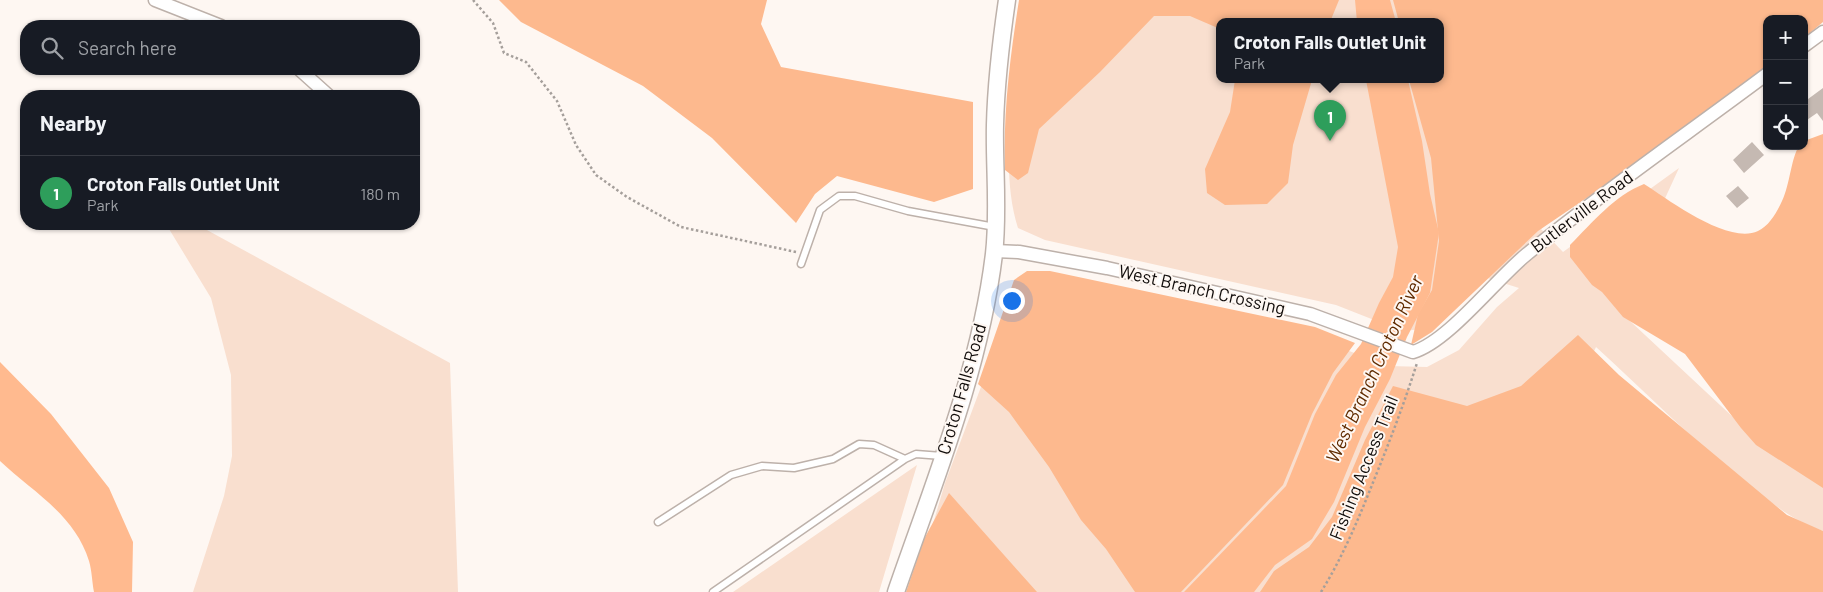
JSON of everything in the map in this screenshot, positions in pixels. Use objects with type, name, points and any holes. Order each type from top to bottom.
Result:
[{"type":"street","points":[[154,0],[206,20]]},
{"type":"street","name":"Croton Falls Road","points":[[896,592],[948,439],[979,338],[994,251],[995,124],[1006,1]]},
{"type":"street","points":[[1808,43],[1823,32]]},
{"type":"street","points":[[306,75],[322,90]]},
{"type":"street","name":"Butlerville Road","points":[[1421,350],[1439,339],[1503,275],[1547,237],[1763,77]]},
{"type":"street","name":"West Branch Crossing","points":[[994,251],[1020,252],[1107,268],[1310,314],[1364,332],[1403,350],[1413,352],[1421,350]]},
{"type":"lane","points":[[801,264],[820,210],[839,196],[855,196],[908,211],[995,227]]},
{"type":"lane","points":[[658,522],[731,475],[762,466],[794,468],[833,458],[859,444],[874,445],[905,459]]},
{"type":"lane","points":[[713,592],[905,459],[916,454],[942,456]]},
{"type":"path","points":[[473,0],[493,23],[504,53],[526,62],[556,101],[576,145],[596,175],[627,198],[681,227],[804,254]]},
{"type":"path","name":"Fishing Access Trail","points":[[1321,592],[1337,567],[1368,496],[1406,399],[1421,350]]},
{"type":"shaded area","points":[[499,0],[767,0],[761,24],[781,67],[973,102],[973,189],[934,202],[837,176],[815,194],[796,223],[712,138],[643,86],[521,22]]},
{"type":"shaded area","points":[[1019,0],[1339,0],[1332,18],[1216,18],[1216,27],[1190,16],[1154,16],[1100,72],[1039,129],[1028,173],[1018,180],[1005,170],[1005,127]]},
{"type":"shaded area","points":[[1028,0],[1823,0],[1808,15],[1763,15],[1763,23],[1541,229],[1563,252],[1679,168],[1615,307],[1765,447],[1823,484],[1823,531],[1789,515],[1740,478],[1685,430],[1596,347],[1483,592],[913,592],[945,483],[1021,280],[1312,337],[1389,366],[1427,367],[1459,350],[1497,307],[1519,288],[1481,276],[1423,329],[1402,331],[1336,305],[1045,240],[1018,228],[1012,202],[1009,174],[1014,84]]},
{"type":"shaded area","points":[[1393,0],[1823,0],[1823,22],[1808,35],[1808,15],[1763,15],[1763,69],[1647,157],[1538,231],[1432,332],[1411,345],[1418,314],[1432,290],[1439,241],[1431,158],[1410,83],[1444,83],[1444,18],[1398,18]]},
{"type":"shaded area","points":[[1235,83],[1311,83],[1293,145],[1288,183],[1267,204],[1225,205],[1207,193],[1205,169],[1230,112]]},
{"type":"shaded area","points":[[1823,134],[1823,488],[1756,445],[1685,354],[1623,317],[1602,292],[1592,285],[1570,257],[1570,245],[1596,219],[1623,195],[1644,184],[1683,210],[1715,226],[1731,232],[1746,234],[1758,231],[1769,222],[1780,205],[1785,195],[1796,151],[1808,150],[1808,140]]},
{"type":"shaded area","points":[[170,230],[207,230],[450,363],[458,592],[193,592],[224,496],[232,456],[231,375],[211,298]]},
{"type":"shaded area","points":[[1027,271],[1050,271],[1315,327],[1355,343],[1333,373],[1312,414],[1283,485],[1181,592],[1135,592],[1106,549],[1081,520],[1049,467],[1009,412],[978,384],[1014,280]]},
{"type":"shaded area","points":[[1578,335],[1619,375],[1787,515],[1823,531],[1823,592],[1260,592],[1274,571],[1309,547],[1332,517],[1365,440],[1393,386],[1467,406],[1521,386]]},
{"type":"shaded area","points":[[917,465],[879,592],[733,592]]},
{"type":"shaded area","points":[[949,493],[1037,592],[906,592],[924,539]]},
{"type":"water","points":[[1355,0],[1390,0],[1395,18],[1357,18]]},
{"type":"water","name":"West Branch Croton River","points":[[1367,83],[1409,83],[1422,141],[1430,194],[1439,233],[1430,293],[1407,337],[1390,379],[1365,427],[1334,502],[1312,539],[1275,565],[1254,592],[1184,592],[1286,486],[1315,414],[1336,375],[1361,344],[1393,277],[1398,247]]},
{"type":"water","points":[[0,362],[51,414],[109,488],[133,542],[132,592],[94,592],[89,561],[83,545],[74,530],[52,505],[0,461]]},
{"type":"building","points":[[1823,88],[1823,121],[1817,113],[1808,119],[1808,99]]},
{"type":"building","points":[[1752,142],[1764,155],[1744,173],[1733,160]]},
{"type":"building","points":[[1738,186],[1749,198],[1737,208],[1726,196]]},
{"type":"place","name":"Croton Falls Outlet Unit","points":[[1330,141]]}]
